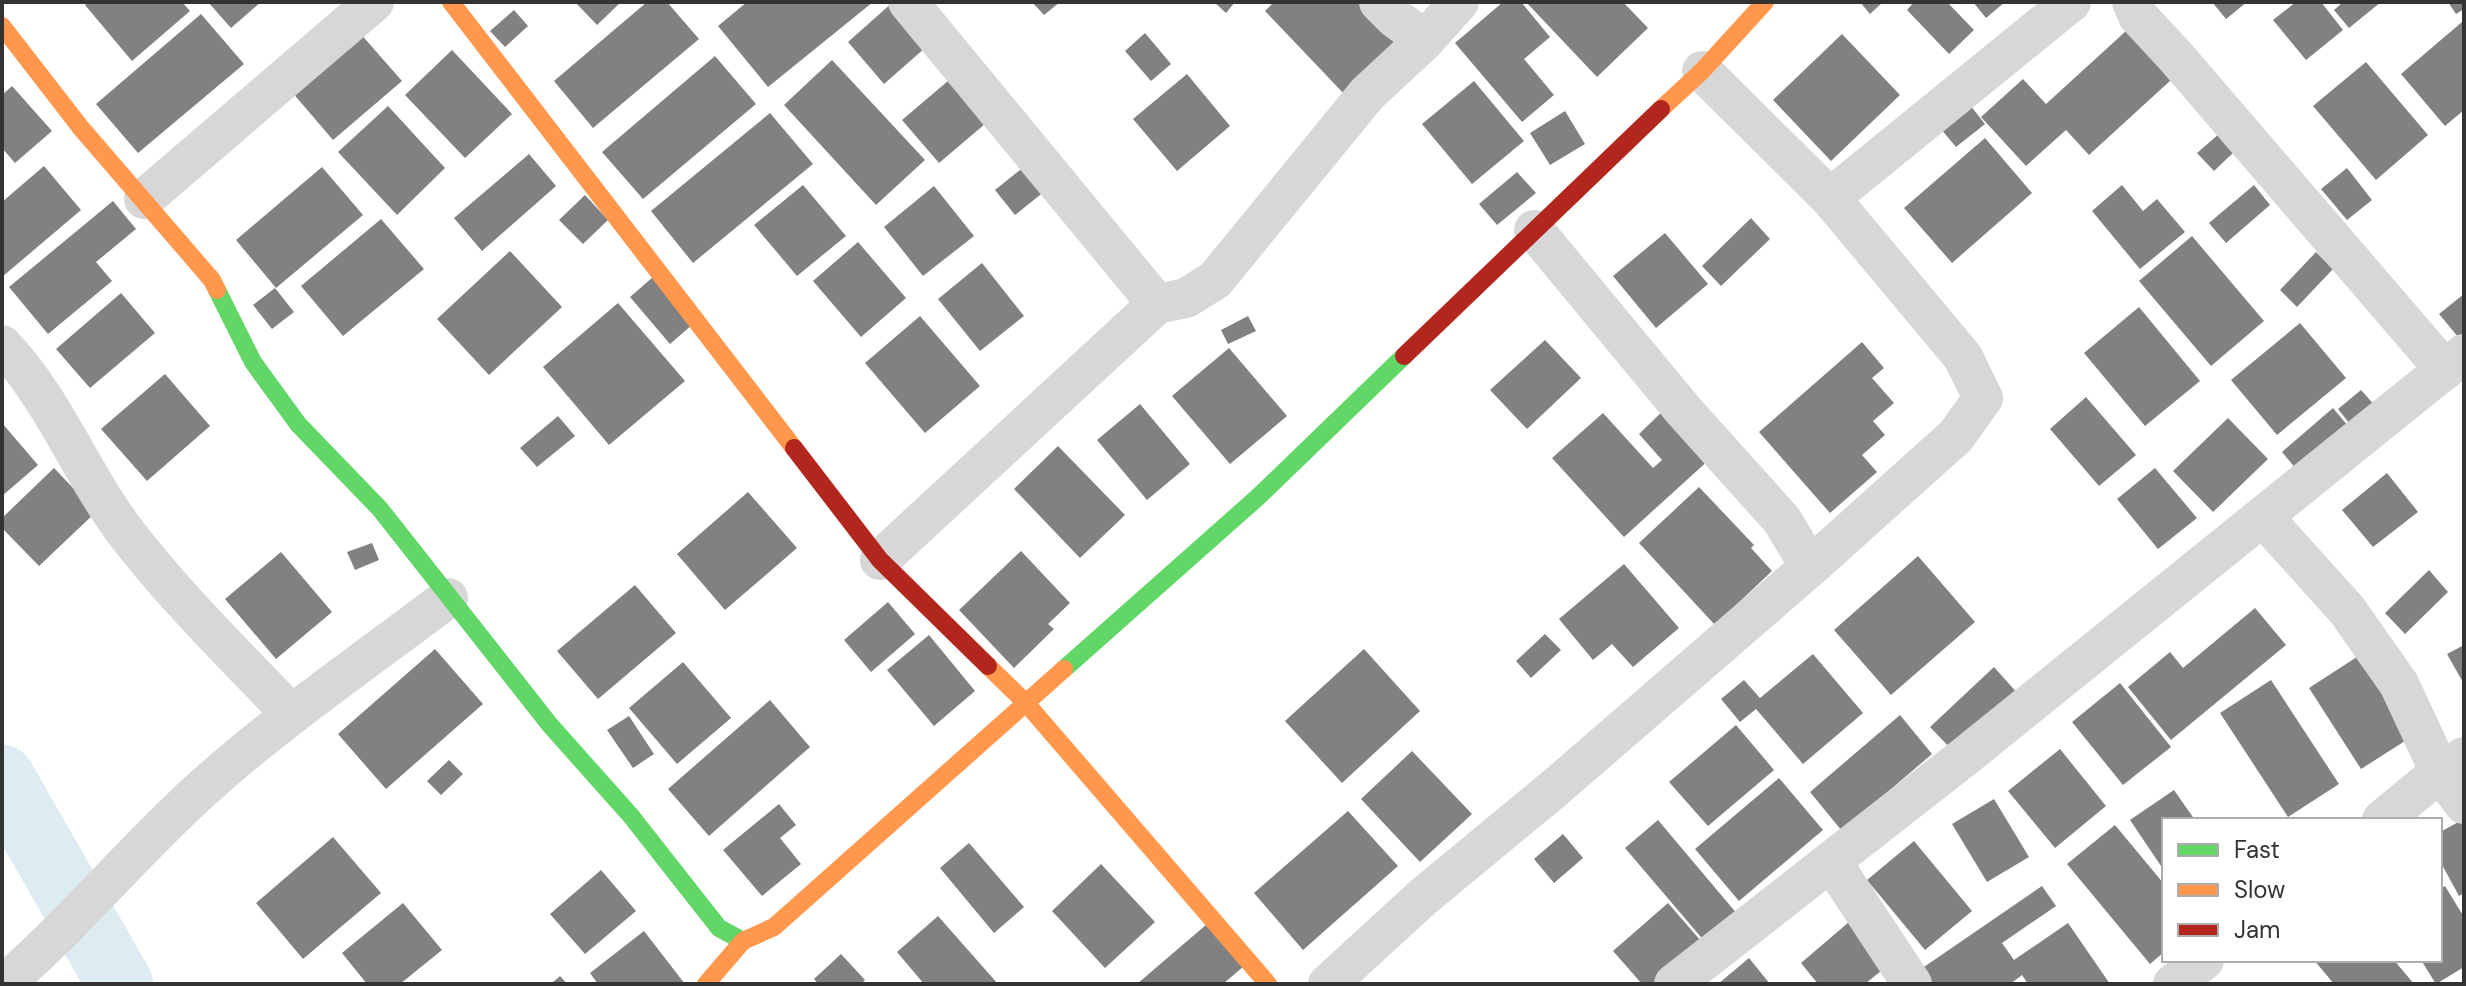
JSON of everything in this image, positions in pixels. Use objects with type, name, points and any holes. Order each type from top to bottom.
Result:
[{"type":"street","points":[[144,199],[374,2]]},
{"type":"street","points":[[451,2],[880,560],[1026,703],[1268,984]]},
{"type":"street","points":[[908,2],[1157,304]]},
{"type":"street","points":[[1379,2],[1425,40]]},
{"type":"street","points":[[880,560],[1157,304],[1186,298],[1215,280],[1367,94],[1425,40],[1459,2]]},
{"type":"street","points":[[706,984],[743,941],[774,927],[1258,497],[1702,71],[1765,2]]},
{"type":"street","points":[[1830,198],[2071,2]]},
{"type":"street","points":[[1674,984],[2264,518],[2455,362],[2138,16],[2132,2]]},
{"type":"street","points":[[2,26],[81,128],[212,280],[253,362],[298,424],[380,509],[550,725],[631,816],[719,928],[743,941]]},
{"type":"street","points":[[1328,984],[1423,897],[1556,787],[1810,567],[1956,436],[1983,398],[1963,357],[1830,198],[1702,71]]},
{"type":"street","points":[[1534,230],[1684,411],[1782,520],[1810,567]]},
{"type":"street","points":[[2,345],[54,416],[84,470],[127,533],[189,606],[292,715]]},
{"type":"street","points":[[2264,518],[2347,610],[2399,684],[2452,765],[2464,804]]},
{"type":"street","points":[[4,984],[39,954],[202,789],[292,715],[448,598]]},
{"type":"street","points":[[2385,818],[2452,765]]},
{"type":"street","points":[[1831,861],[1912,984]]},
{"type":"street","points":[[2173,984],[2201,962]]},
{"type":"building","points":[[88,2],[182,2],[190,11],[132,61],[85,5]]},
{"type":"building","points":[[208,2],[261,2],[231,28]]},
{"type":"building","points":[[575,2],[621,2],[597,25]]},
{"type":"building","points":[[647,2],[667,2],[699,39],[593,128],[554,81]]},
{"type":"building","points":[[747,2],[873,2],[768,87],[718,26]]},
{"type":"building","points":[[893,2],[934,40],[884,84],[848,42]]},
{"type":"building","points":[[1032,2],[1060,2],[1044,15]]},
{"type":"building","points":[[1214,2],[1235,2],[1226,13]]},
{"type":"building","points":[[1274,2],[1366,2],[1404,43],[1347,97],[1265,11]]},
{"type":"building","points":[[1503,2],[1521,2],[1550,37],[1524,59],[1554,95],[1522,122],[1455,43]]},
{"type":"building","points":[[1526,2],[1623,2],[1648,28],[1597,77]]},
{"type":"building","points":[[1860,2],[1883,2],[1870,14]]},
{"type":"building","points":[[1914,2],[1947,2],[1974,30],[1949,54],[1907,10]]},
{"type":"building","points":[[1973,2],[2005,2],[1986,18]]},
{"type":"building","points":[[2212,2],[2247,2],[2226,19]]},
{"type":"building","points":[[2296,2],[2321,2],[2343,30],[2306,60],[2273,20]]},
{"type":"building","points":[[2343,2],[2381,2],[2349,28],[2334,10]]},
{"type":"building","points":[[2448,2],[2464,2],[2464,9],[2456,14]]},
{"type":"building","points":[[514,10],[528,26],[505,47],[490,31]]},
{"type":"building","points":[[201,14],[244,64],[138,153],[96,104]]},
{"type":"building","points":[[2462,22],[2464,110],[2445,126],[2401,74]]},
{"type":"building","points":[[2126,31],[2171,80],[2089,155],[2066,130],[2026,166],[1981,117],[2023,79],[2046,104]]},
{"type":"building","points":[[359,32],[402,81],[333,140],[291,91]]},
{"type":"building","points":[[1145,33],[1171,64],[1151,81],[1125,51]]},
{"type":"building","points":[[1842,34],[1900,95],[1831,161],[1773,100]]},
{"type":"building","points":[[452,50],[512,114],[465,158],[405,95]]},
{"type":"building","points":[[715,56],[756,104],[643,199],[602,152]]},
{"type":"building","points":[[832,60],[925,160],[876,205],[784,105]]},
{"type":"building","points":[[2366,62],[2428,135],[2376,180],[2313,106]]},
{"type":"building","points":[[1187,74],[1230,126],[1177,171],[1133,119]]},
{"type":"building","points":[[955,75],[992,118],[939,163],[902,120]]},
{"type":"building","points":[[1474,81],[1524,141],[1472,184],[1422,124]]},
{"type":"building","points":[[12,86],[52,131],[15,163],[2,148],[2,95]]},
{"type":"building","points":[[1970,105],[1985,124],[1956,147],[1940,128]]},
{"type":"building","points":[[388,106],[445,168],[397,215],[338,152]]},
{"type":"building","points":[[1565,111],[1585,144],[1550,165],[1530,133]]},
{"type":"building","points":[[770,113],[813,164],[693,263],[651,211]]},
{"type":"building","points":[[2219,134],[2235,151],[2214,171],[2197,153]]},
{"type":"building","points":[[1985,138],[2032,193],[1952,263],[1904,208]]},
{"type":"building","points":[[529,154],[556,186],[482,251],[454,218]]},
{"type":"building","points":[[44,166],[81,210],[2,277],[2,202]]},
{"type":"building","points":[[1025,166],[1045,191],[1015,215],[995,190]]},
{"type":"building","points":[[322,167],[363,215],[276,288],[236,240]]},
{"type":"building","points":[[2347,168],[2372,200],[2347,220],[2321,189]]},
{"type":"building","points":[[1517,172],[1536,193],[1497,225],[1479,204]]},
{"type":"building","points":[[803,185],[846,236],[797,276],[754,225]]},
{"type":"building","points":[[2122,185],[2143,211],[2157,199],[2185,232],[2140,269],[2092,211]]},
{"type":"building","points":[[2254,185],[2270,205],[2226,243],[2209,223]]},
{"type":"building","points":[[934,186],[974,236],[923,276],[884,227]]},
{"type":"building","points":[[585,195],[608,220],[583,244],[559,220]]},
{"type":"building","points":[[113,201],[136,229],[96,262],[112,281],[48,334],[9,287]]},
{"type":"building","points":[[1751,218],[1770,239],[1721,286],[1702,266]]},
{"type":"building","points":[[381,219],[424,269],[343,336],[301,286]]},
{"type":"building","points":[[1665,233],[1708,284],[1656,328],[1613,276]]},
{"type":"building","points":[[2192,236],[2264,321],[2211,366],[2139,281]]},
{"type":"building","points":[[858,242],[906,298],[861,337],[813,281]]},
{"type":"building","points":[[510,251],[562,307],[489,375],[437,319]]},
{"type":"building","points":[[2316,252],[2333,269],[2297,307],[2280,290]]},
{"type":"building","points":[[982,263],[1024,316],[980,351],[938,299]]},
{"type":"building","points":[[653,277],[693,324],[670,344],[630,297]]},
{"type":"building","points":[[275,288],[294,312],[272,329],[253,305]]},
{"type":"building","points":[[121,293],[155,333],[90,388],[56,349]]},
{"type":"building","points":[[2464,294],[2464,334],[2459,338],[2439,314]]},
{"type":"building","points":[[618,303],[685,381],[609,445],[543,367]]},
{"type":"building","points":[[2139,307],[2200,381],[2145,426],[2084,353]]},
{"type":"building","points":[[920,316],[980,386],[925,433],[865,363]]},
{"type":"building","points":[[1248,316],[1256,331],[1228,344],[1221,330]]},
{"type":"building","points":[[2300,323],[2346,378],[2277,435],[2231,380]]},
{"type":"building","points":[[1545,340],[1581,378],[1527,429],[1490,390]]},
{"type":"building","points":[[1862,342],[1884,368],[1872,378],[1894,403],[1873,421],[1885,435],[1862,455],[1877,472],[1830,513],[1759,432]]},
{"type":"building","points":[[1229,348],[1287,416],[1230,464],[1172,396]]},
{"type":"building","points":[[165,374],[210,426],[147,481],[101,429]]},
{"type":"building","points":[[2361,390],[2378,409],[2354,429],[2338,409]]},
{"type":"building","points":[[2086,397],[2136,455],[2099,486],[2050,429]]},
{"type":"building","points":[[1140,404],[1190,464],[1147,500],[1097,440]]},
{"type":"building","points":[[1666,408],[1711,458],[1624,537],[1552,458],[1603,413],[1653,468],[1662,460],[1639,434]]},
{"type":"building","points":[[2333,408],[2348,426],[2297,470],[2282,452]]},
{"type":"building","points":[[558,416],[575,436],[537,467],[520,448]]},
{"type":"building","points":[[2228,418],[2268,459],[2213,512],[2173,471]]},
{"type":"building","points":[[2,423],[38,465],[2,496]]},
{"type":"building","points":[[1058,446],[1125,515],[1080,558],[1014,489]]},
{"type":"building","points":[[54,468],[96,512],[39,566],[2,528],[2,518]]},
{"type":"building","points":[[2155,468],[2197,518],[2158,549],[2117,499]]},
{"type":"building","points":[[2387,473],[2418,512],[2373,547],[2342,510]]},
{"type":"building","points":[[1699,487],[1754,545],[1751,548],[1772,571],[1715,625],[1639,543]]},
{"type":"building","points":[[748,492],[797,548],[725,610],[677,554]]},
{"type":"building","points":[[372,543],[379,560],[355,570],[347,552]]},
{"type":"building","points":[[1021,551],[1070,603],[1048,624],[1054,629],[1014,668],[959,610]]},
{"type":"building","points":[[281,552],[332,612],[276,659],[225,599]]},
{"type":"building","points":[[1918,556],[1975,622],[1891,695],[1834,630]]},
{"type":"building","points":[[1624,564],[1679,628],[1633,667],[1612,644],[1593,660],[1559,619]]},
{"type":"building","points":[[2429,570],[2448,592],[2405,634],[2385,613]]},
{"type":"building","points":[[635,585],[676,633],[598,699],[557,651]]},
{"type":"building","points":[[888,602],[915,634],[871,672],[844,640]]},
{"type":"building","points":[[2255,608],[2286,645],[2171,740],[2128,687],[2170,652],[2183,668]]},
{"type":"building","points":[[1545,634],[1561,650],[1531,678],[1516,661]]},
{"type":"building","points":[[929,635],[975,691],[934,726],[887,670]]},
{"type":"building","points":[[2464,645],[2464,684],[2447,654]]},
{"type":"building","points":[[435,649],[483,704],[386,789],[338,734]]},
{"type":"building","points":[[1364,649],[1420,711],[1342,783],[1285,721]]},
{"type":"building","points":[[2363,653],[2416,734],[2361,769],[2309,688]]},
{"type":"building","points":[[1813,654],[1863,713],[1803,764],[1756,709],[1740,722],[1721,699],[1744,680],[1760,698]]},
{"type":"building","points":[[683,662],[731,718],[677,764],[629,708]]},
{"type":"building","points":[[1994,667],[2019,695],[1956,754],[1930,727]]},
{"type":"building","points":[[2271,680],[2339,784],[2288,817],[2220,713]]},
{"type":"building","points":[[2120,683],[2171,747],[2123,785],[2072,722]]},
{"type":"building","points":[[770,700],[810,747],[709,836],[668,789]]},
{"type":"building","points":[[1900,715],[1932,754],[1842,831],[1810,792]]},
{"type":"building","points":[[629,716],[654,754],[633,768],[607,730]]},
{"type":"building","points":[[1736,725],[1774,770],[1708,826],[1669,782]]},
{"type":"building","points":[[2060,749],[2106,806],[2055,848],[2008,791]]},
{"type":"building","points":[[1412,751],[1472,814],[1420,862],[1361,799]]},
{"type":"building","points":[[449,760],[463,774],[441,795],[427,781]]},
{"type":"building","points":[[1779,778],[1823,830],[1739,901],[1695,849]]},
{"type":"building","points":[[2174,790],[2194,818],[2162,818],[2161,866],[2130,820]]},
{"type":"building","points":[[1994,799],[2029,857],[1987,882],[1952,824]]},
{"type":"building","points":[[779,804],[796,825],[780,838],[801,864],[762,896],[723,850]]},
{"type":"building","points":[[1348,811],[1398,866],[1303,950],[1254,893]]},
{"type":"building","points":[[2464,819],[2464,893],[2459,896],[2442,865],[2442,831]]},
{"type":"building","points":[[1658,820],[1738,915],[1706,943],[1625,848]]},
{"type":"building","points":[[2115,825],[2162,882],[2162,954],[2150,964],[2067,864]]},
{"type":"building","points":[[1563,834],[1583,858],[1554,883],[1534,859]]},
{"type":"building","points":[[333,837],[381,893],[303,959],[256,903]]},
{"type":"building","points":[[1914,841],[1972,911],[1925,950],[1867,880]]},
{"type":"building","points":[[969,843],[1024,907],[994,933],[940,868]]},
{"type":"building","points":[[1101,864],[1155,922],[1105,968],[1052,911]]},
{"type":"building","points":[[601,870],[636,911],[585,954],[550,914]]},
{"type":"building","points":[[2042,886],[2056,906],[2002,943],[2014,960],[2068,923],[2110,984],[2028,984],[2022,975],[2010,984],[1931,984],[1921,969]]},
{"type":"building","points":[[2445,886],[2464,917],[2464,967],[2436,984],[2422,962],[2442,962],[2442,888]]},
{"type":"building","points":[[403,903],[442,950],[400,984],[367,984],[342,953]]},
{"type":"building","points":[[1668,903],[1707,948],[1665,984],[1642,984],[1613,951]]},
{"type":"building","points":[[938,916],[998,984],[924,984],[897,952]]},
{"type":"building","points":[[1849,922],[1887,966],[1865,984],[1818,984],[1801,963]]},
{"type":"building","points":[[1207,924],[1244,966],[1223,984],[1137,984]]},
{"type":"building","points":[[644,931],[685,984],[598,984],[590,973]]},
{"type":"building","points":[[841,954],[865,980],[861,984],[818,984],[814,979]]},
{"type":"building","points":[[1749,958],[1770,984],[1718,984]]},
{"type":"building","points":[[2316,962],[2396,962],[2414,984],[2334,984]]},
{"type":"building","points":[[560,976],[567,984],[551,984]]},
{"type":"waterway","points":[[2,778],[120,984]]},
{"type":"traffic: fast","points":[[217,290],[253,362],[298,424],[380,509],[550,725],[631,816],[719,928],[743,941]]},
{"type":"traffic: fast","points":[[1064,669],[1258,497],[1404,356]]},
{"type":"traffic: slow","points":[[451,2],[794,448]]},
{"type":"traffic: slow","points":[[1661,109],[1702,71],[1765,2]]},
{"type":"traffic: slow","points":[[2,26],[81,128],[212,280],[217,290]]},
{"type":"traffic: slow","points":[[988,666],[1026,703],[1268,984]]},
{"type":"traffic: slow","points":[[706,984],[743,941],[774,927],[1064,669]]},
{"type":"traffic: jam","points":[[1404,356],[1661,109]]},
{"type":"traffic: jam","points":[[794,448],[880,560],[988,666]]}]
